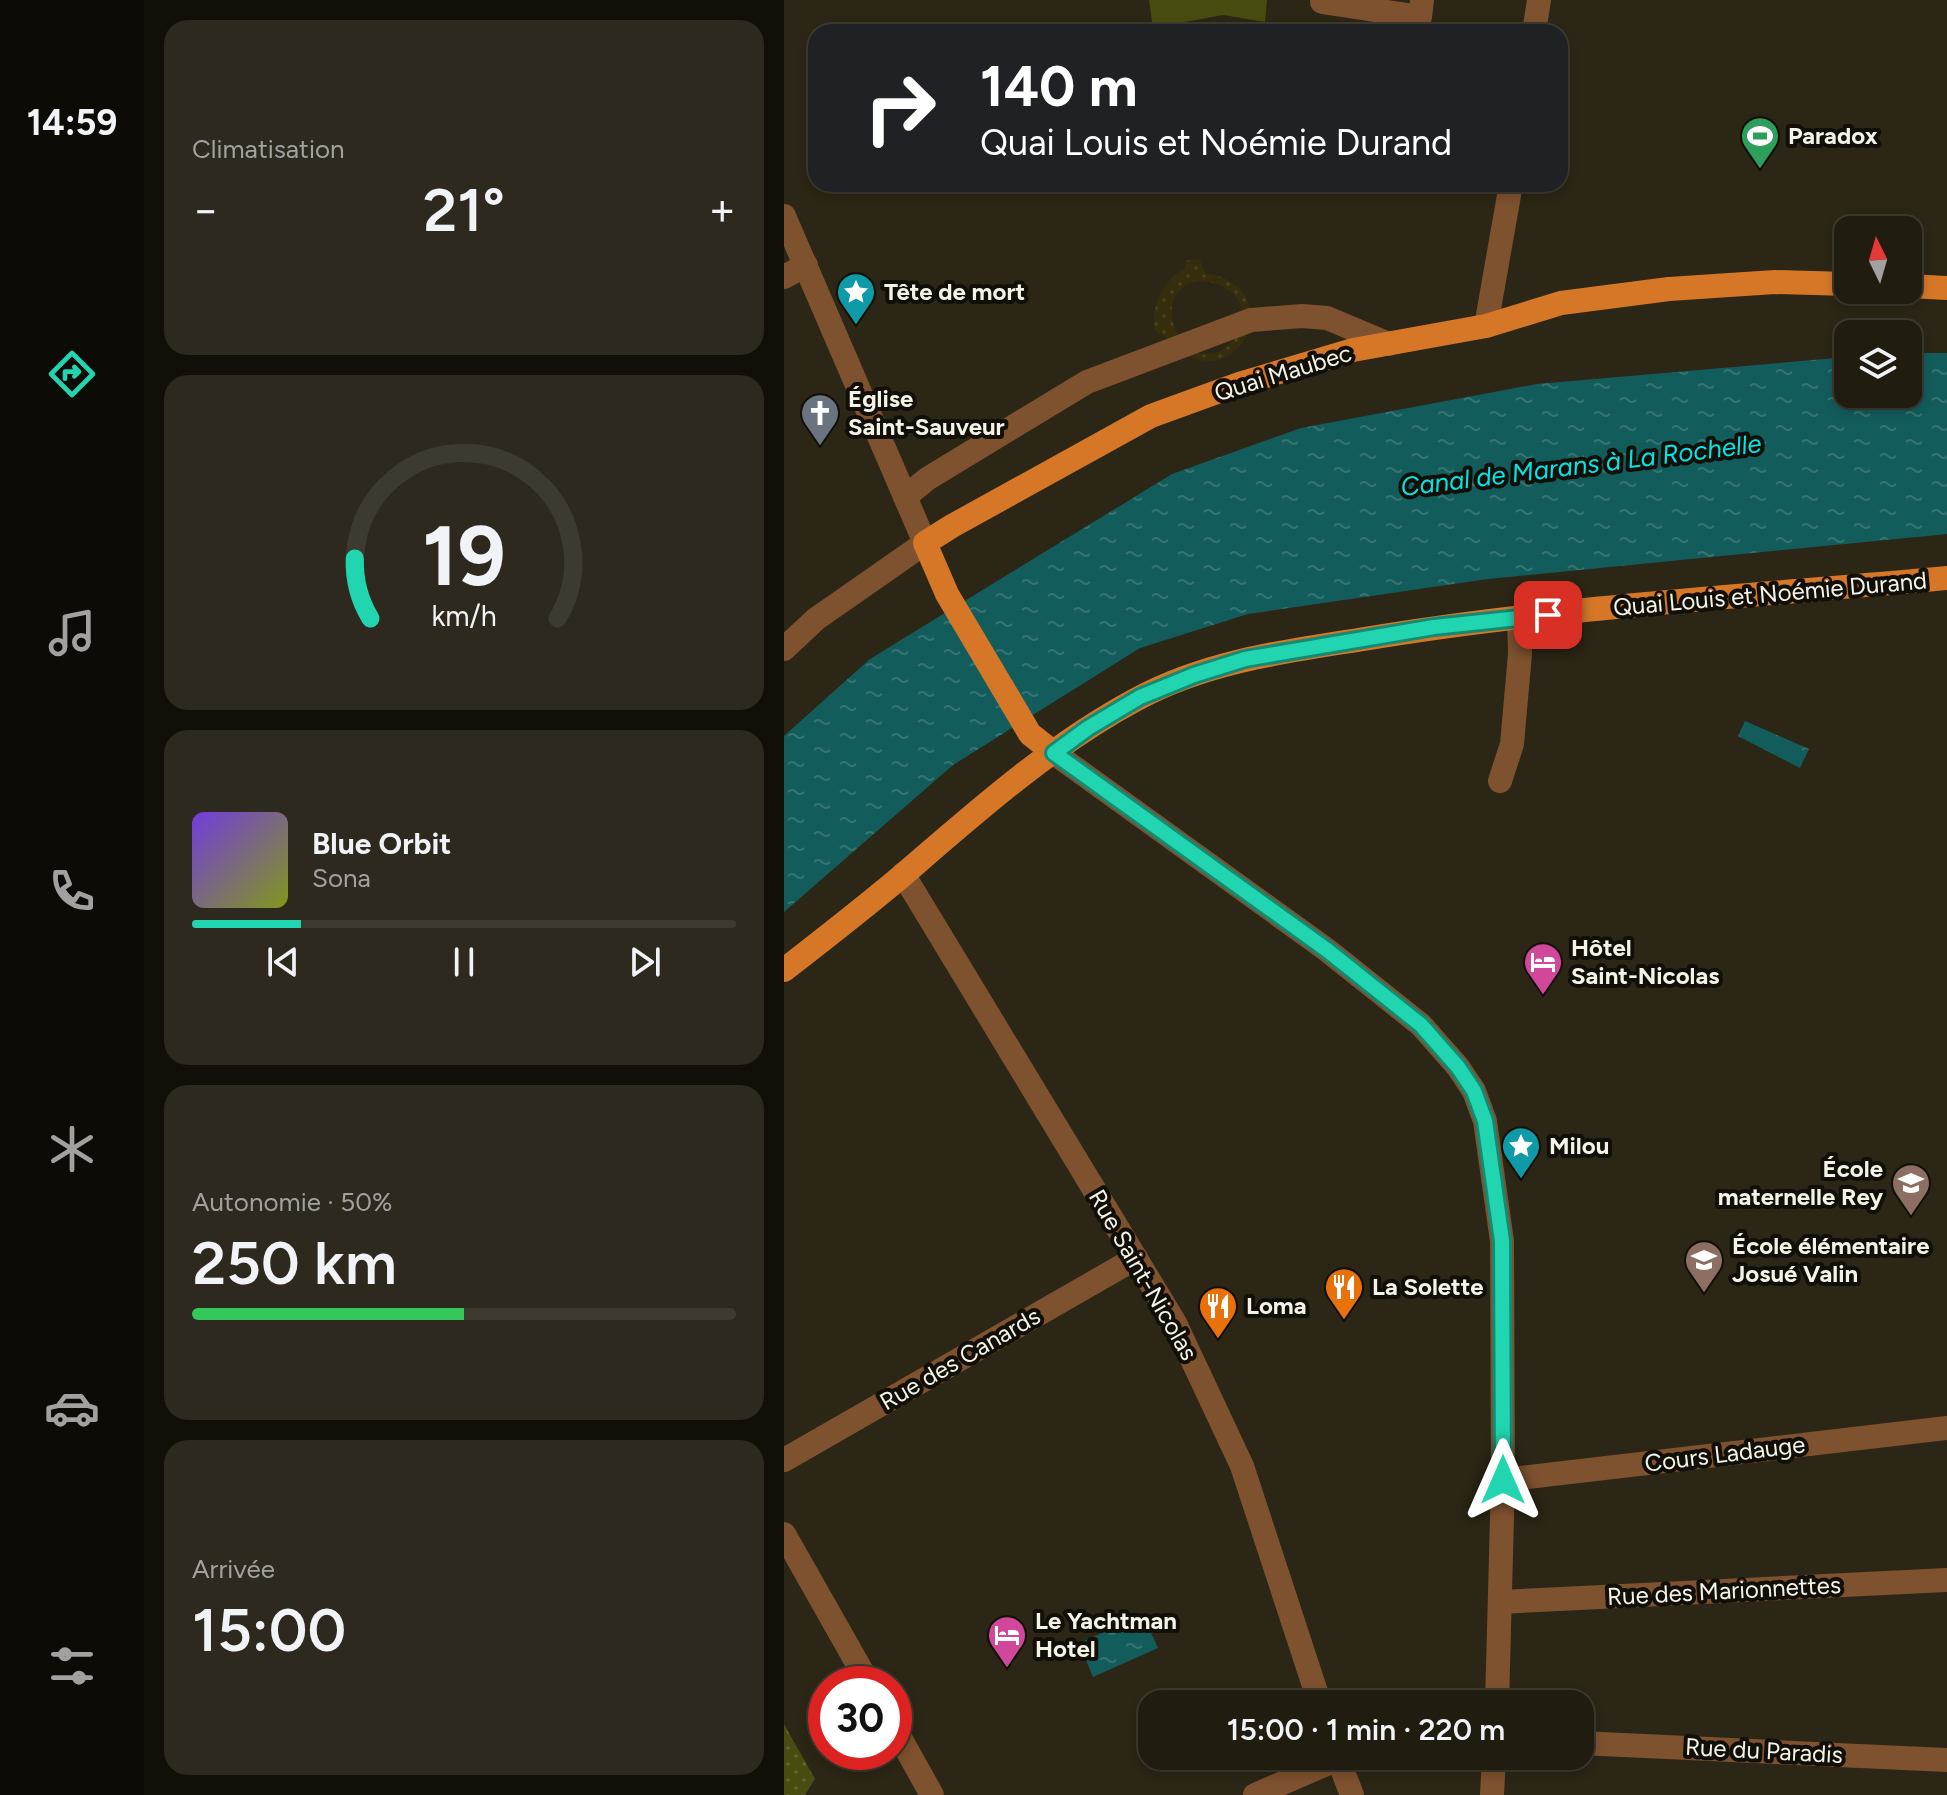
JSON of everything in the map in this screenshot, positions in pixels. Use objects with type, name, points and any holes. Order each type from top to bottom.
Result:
[{"type":"main road","name":"Quai Maubec","points":[[925,543],[1151,416],[1239,384],[1353,350],[1486,326],[1561,303],[1669,289],[1775,282],[1834,284]]},
{"type":"main road","points":[[1922,287],[1947,288]]},
{"type":"main road","points":[[925,543],[947,594],[1030,734],[1054,753]]},
{"type":"main road","name":"Quai Louis et Noémie Durand","points":[[784,970],[1005,788],[1088,728],[1140,697],[1194,675],[1245,659],[1434,627],[1947,578]]},
{"type":"street","points":[[1322,0],[1420,17],[1422,0]]},
{"type":"street","points":[[1535,24],[1539,0]]},
{"type":"street","points":[[1486,326],[1510,192]]},
{"type":"street","points":[[784,216],[925,543]]},
{"type":"street","points":[[784,277],[806,265]]},
{"type":"street","points":[[905,497],[927,479],[1087,382],[1251,320],[1302,316],[1327,318],[1389,344]]},
{"type":"street","name":"Quai Maubec","points":[[784,649],[816,619],[925,543]]},
{"type":"street","points":[[1500,781],[1512,744],[1520,654],[1519,618]]},
{"type":"street","points":[[1054,753],[1327,950],[1421,1025],[1458,1067],[1474,1091],[1485,1121],[1502,1241],[1503,1480],[1497,1690]]},
{"type":"street","name":"Rue Saint-Nicolas","points":[[903,874],[1175,1323],[1242,1466],[1315,1690]]},
{"type":"street","name":"Rue des Canards","points":[[784,1460],[1136,1258]]},
{"type":"street","name":"Cours Ladauge","points":[[1503,1480],[1947,1428]]},
{"type":"street","points":[[784,1534],[859,1666]]},
{"type":"street","name":"Rue des Marionnettes","points":[[1500,1602],[1947,1580]]},
{"type":"street","name":"Rue du Paradis","points":[[1594,1744],[1947,1760]]},
{"type":"street","points":[[912,1759],[932,1795]]},
{"type":"street","points":[[1255,1795],[1310,1770]]},
{"type":"street","points":[[1343,1770],[1352,1795]]},
{"type":"street","points":[[1492,1795],[1493,1770]]},
{"type":"sand","points":[[1200,260],[1205,273],[1232,283],[1247,299],[1251,318],[1246,337],[1233,353],[1215,361],[1194,358],[1155,330],[1155,311],[1160,294],[1171,279],[1185,268],[1185,261]],"holes":[[[1199,281],[1224,287],[1240,304],[1242,318],[1238,333],[1234,340],[1217,352],[1202,353],[1188,346],[1172,318],[1173,302],[1181,289]]]},
{"type":"green space","points":[[1149,0],[1267,0],[1265,22],[1223,15],[1175,24],[1152,24]]},
{"type":"green space","points":[[784,1724],[815,1779],[805,1795],[784,1795]]},
{"type":"water","name":"Canal de Marans à La Rochelle","points":[[1922,353],[1947,353],[1947,534],[1488,579],[1248,614],[1140,648],[953,765],[784,912],[784,736],[870,659],[1172,474],[1301,428],[1537,384],[1834,358],[1834,408],[1922,408]]},
{"type":"water","points":[[1745,721],[1809,749],[1800,768],[1738,736]]},
{"type":"water","points":[[1143,1615],[1158,1648],[1093,1677],[1079,1643]]},
{"type":"place","name":"Paradox","points":[[1760,170]]},
{"type":"place","name":"Tête de mort","points":[[856,326]]},
{"type":"place","name":"Église Saint-Sauveur","points":[[820,447]]},
{"type":"place","name":"Hôtel Saint-Nicolas","points":[[1543,996]]},
{"type":"place","name":"Milou","points":[[1521,1180]]},
{"type":"place","name":"École maternelle Rey","points":[[1911,1217]]},
{"type":"place","name":"École élémentaire Josué Valin","points":[[1704,1294]]},
{"type":"place","name":"La Solette","points":[[1344,1321]]},
{"type":"place","name":"Loma","points":[[1218,1340]]},
{"type":"place","name":"Le Yachtman Hotel","points":[[1007,1669]]},
{"type":"route","points":[[1503,1480],[1502,1241],[1485,1121],[1474,1091],[1458,1067],[1421,1025],[1327,950],[1054,753],[1140,697],[1245,659],[1434,627],[1548,615]]}]
